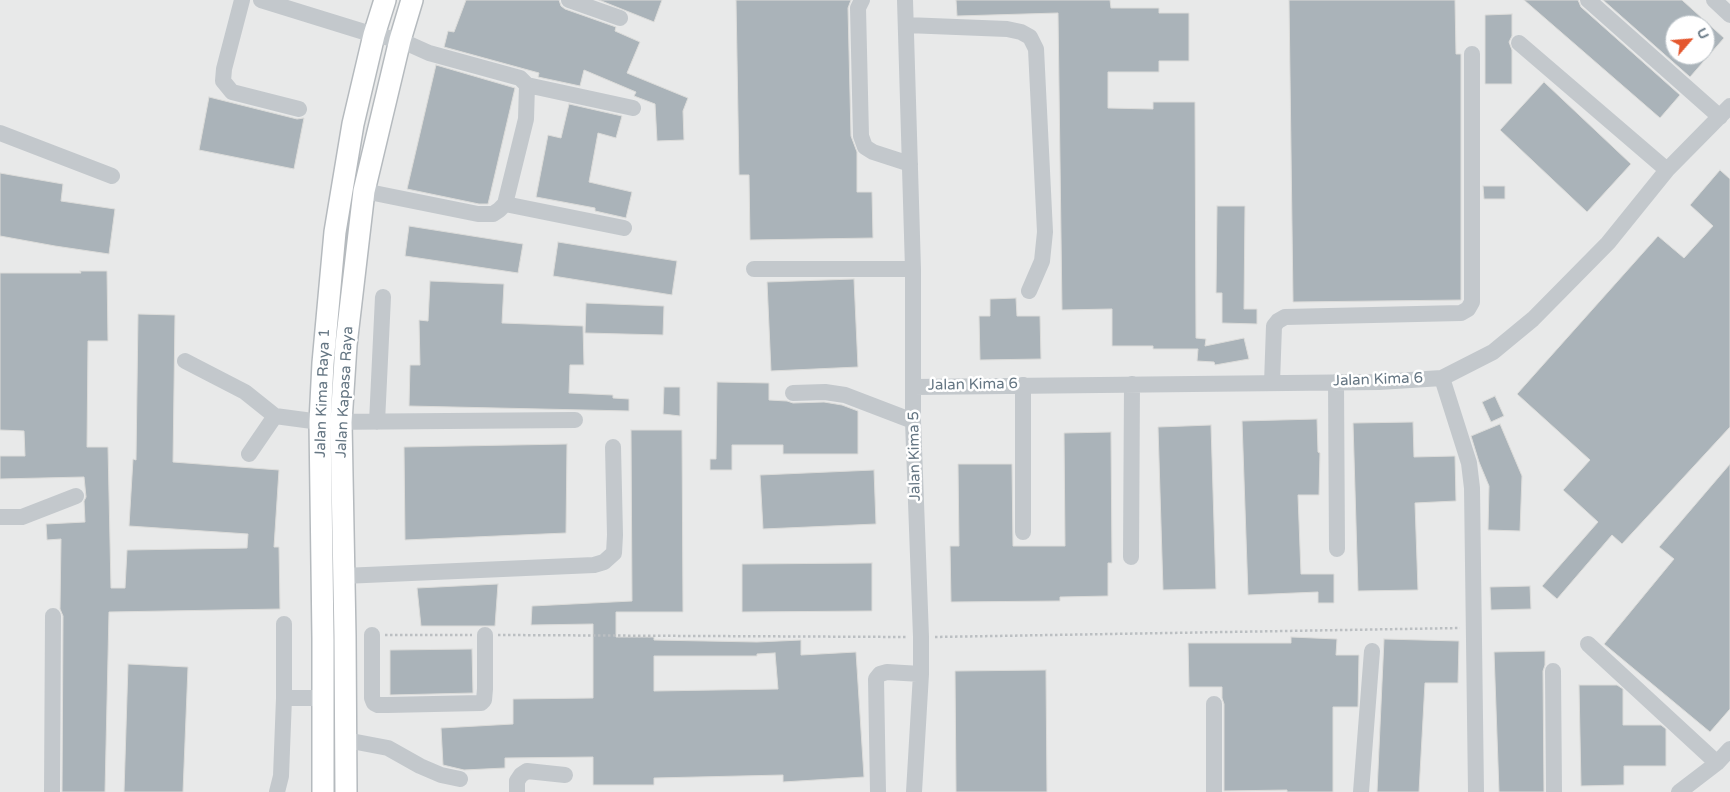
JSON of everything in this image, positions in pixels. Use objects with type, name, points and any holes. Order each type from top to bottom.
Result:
[{"type":"main road","name":"Jalan Kima Raya 1","points":[[323,792],[323,639],[330,422],[322,363],[335,232],[353,124],[374,35],[385,0]]},
{"type":"main road","name":"Jalan Kapasa Raya","points":[[346,792],[343,576],[330,422],[346,345],[364,191],[400,40],[412,0]]},
{"type":"street","points":[[242,0],[224,69],[223,81],[232,92],[299,109]]},
{"type":"street","points":[[261,0],[374,35],[400,40],[430,53],[520,78],[527,85],[632,108]]},
{"type":"street","points":[[569,0],[620,18]]},
{"type":"street","points":[[862,0],[858,8],[861,136],[865,147],[873,152],[910,164]]},
{"type":"street","name":"Jalan Kima 5","points":[[905,0],[905,54],[913,269],[914,421],[921,674],[914,792]]},
{"type":"street","points":[[1588,0],[1725,112]]},
{"type":"street","points":[[1714,0],[1730,15]]},
{"type":"street","points":[[906,25],[1007,29],[1030,36],[1036,49],[1045,232],[1042,261],[1029,291]]},
{"type":"street","points":[[1519,43],[1667,170]]},
{"type":"street","points":[[1272,383],[1274,326],[1278,321],[1285,318],[1461,313],[1468,309],[1472,302],[1472,54]]},
{"type":"street","points":[[364,191],[478,214],[493,214],[505,204],[526,119],[527,85]]},
{"type":"street","name":"Jalan Kima 6","points":[[914,387],[1023,384],[1379,382],[1442,378],[1493,352],[1532,319],[1608,243],[1667,170],[1725,112]]},
{"type":"street","points":[[0,133],[112,176]]},
{"type":"street","points":[[505,204],[624,228]]},
{"type":"street","points":[[754,269],[913,269]]},
{"type":"street","points":[[377,422],[383,297]]},
{"type":"street","points":[[185,360],[245,392],[275,416],[330,422],[575,420]]},
{"type":"street","points":[[1442,378],[1469,462],[1472,488],[1476,792]]},
{"type":"street","points":[[1336,382],[1337,549]]},
{"type":"street","points":[[1022,532],[1023,384]]},
{"type":"street","points":[[1131,556],[1132,384]]},
{"type":"street","points":[[793,393],[825,392],[845,395],[914,421]]},
{"type":"street","points":[[249,454],[275,416]]},
{"type":"street","points":[[343,576],[594,565],[604,562],[614,553],[613,447]]},
{"type":"street","points":[[0,517],[22,516],[76,496]]},
{"type":"street","points":[[52,792],[53,616]]},
{"type":"street","points":[[277,792],[281,776],[284,624]]},
{"type":"street","points":[[372,636],[372,698],[374,703],[378,705],[397,705],[481,703],[484,700],[485,688],[485,635]]},
{"type":"street","points":[[1588,644],[1717,763]]},
{"type":"street","points":[[1361,792],[1372,651]]},
{"type":"street","points":[[1553,671],[1554,792]]},
{"type":"street","points":[[878,792],[876,679],[880,674],[887,672],[921,674]]},
{"type":"street","points":[[284,698],[322,698]]},
{"type":"street","points":[[1214,704],[1214,792]]},
{"type":"street","points":[[346,740],[388,748],[434,772],[460,779]]},
{"type":"street","points":[[1680,792],[1717,763],[1730,749]]},
{"type":"street","points":[[517,792],[517,781],[527,771],[565,776]]},
{"type":"shaded area","points":[[0,0],[1730,0],[1730,792],[0,792]]},
{"type":"building","points":[[466,0],[559,0],[561,6],[565,9],[616,27],[615,31],[640,42],[627,73],[688,98],[683,111],[684,140],[657,141],[655,104],[634,96],[636,92],[584,70],[580,86],[538,77],[539,73],[444,47],[448,31],[454,32]]},
{"type":"building","points":[[599,0],[662,0],[654,22]]},
{"type":"building","points":[[736,0],[851,0],[848,8],[851,136],[857,152],[857,192],[872,192],[873,238],[750,240],[749,175],[739,175]]},
{"type":"building","points":[[956,0],[1110,0],[1111,8],[1159,8],[1159,13],[1189,13],[1189,61],[1159,61],[1159,72],[1108,72],[1108,108],[1153,109],[1153,102],[1195,102],[1196,338],[1206,339],[1205,346],[1244,338],[1249,359],[1215,365],[1214,362],[1197,361],[1198,349],[1153,349],[1153,346],[1112,346],[1112,309],[1062,310],[1058,13],[957,16]]},
{"type":"building","points":[[1289,0],[1455,0],[1456,54],[1461,54],[1461,300],[1293,302]]},
{"type":"building","points":[[1524,0],[1578,0],[1581,7],[1680,95],[1660,118]]},
{"type":"building","points":[[1603,0],[1682,0],[1699,15],[1665,15],[1665,55]]},
{"type":"building","points":[[1512,14],[1512,36],[1509,42],[1512,50],[1512,84],[1485,84],[1485,15]]},
{"type":"building","points":[[1715,30],[1724,38],[1715,48]]},
{"type":"building","points":[[436,65],[515,88],[488,204],[479,204],[407,189]]},
{"type":"building","points":[[1676,65],[1700,65],[1690,77]]},
{"type":"building","points":[[1544,82],[1631,164],[1587,212],[1500,130]]},
{"type":"building","points":[[209,97],[297,119],[304,118],[294,169],[199,150]]},
{"type":"building","points":[[569,104],[622,116],[616,138],[598,133],[589,182],[632,192],[626,218],[595,211],[595,208],[536,197],[548,135],[561,138]]},
{"type":"building","points":[[1720,170],[1730,179],[1730,427],[1622,544],[1612,535],[1557,599],[1542,586],[1598,522],[1563,490],[1590,460],[1517,394],[1658,236],[1684,258],[1713,226],[1690,205]]},
{"type":"building","points":[[0,173],[63,184],[61,201],[115,209],[109,254],[0,236]]},
{"type":"building","points":[[1483,186],[1505,186],[1505,199],[1484,199]]},
{"type":"building","points":[[1217,206],[1245,206],[1244,309],[1257,309],[1257,324],[1222,323],[1222,293],[1216,293]]},
{"type":"building","points":[[409,226],[523,244],[518,273],[405,256]]},
{"type":"building","points":[[558,242],[677,261],[672,295],[553,276]]},
{"type":"building","points":[[80,271],[107,271],[108,341],[88,341],[87,447],[108,447],[111,588],[125,588],[127,550],[247,548],[248,534],[129,526],[133,459],[136,460],[138,314],[175,315],[173,462],[279,470],[274,547],[279,547],[280,609],[109,612],[105,792],[62,792],[63,616],[60,609],[61,539],[47,540],[46,524],[85,522],[84,501],[86,497],[84,477],[0,479],[0,456],[25,456],[24,431],[0,430],[0,273],[81,273]]},
{"type":"building","points":[[854,279],[858,367],[771,371],[767,282]]},
{"type":"building","points":[[430,281],[504,284],[502,323],[583,326],[584,365],[570,365],[569,393],[613,395],[613,398],[629,399],[629,411],[409,406],[410,365],[420,365],[419,320],[428,321]]},
{"type":"building","points":[[1016,298],[1017,316],[1040,316],[1041,359],[980,360],[979,316],[990,316],[990,299]]},
{"type":"building","points":[[586,303],[664,306],[663,335],[585,333]]},
{"type":"building","points":[[717,382],[769,383],[769,400],[793,403],[824,402],[842,405],[858,411],[858,454],[783,454],[783,445],[732,445],[732,470],[710,470],[710,459],[716,459]]},
{"type":"building","points":[[664,387],[680,387],[680,416],[663,414]]},
{"type":"building","points":[[1495,396],[1504,416],[1491,422],[1482,402]]},
{"type":"building","points":[[1317,419],[1318,452],[1320,453],[1319,495],[1298,495],[1301,574],[1334,574],[1334,603],[1318,603],[1318,592],[1248,595],[1242,421]]},
{"type":"building","points":[[1413,422],[1414,457],[1455,456],[1456,501],[1415,503],[1418,590],[1358,591],[1353,423]]},
{"type":"building","points":[[1500,424],[1522,476],[1520,531],[1488,530],[1489,486],[1471,436]]},
{"type":"building","points":[[1211,425],[1216,589],[1163,590],[1158,427]]},
{"type":"building","points":[[631,430],[682,430],[683,612],[616,612],[616,637],[654,637],[654,640],[757,642],[801,640],[801,655],[856,652],[864,777],[783,782],[783,775],[654,778],[654,785],[593,785],[593,757],[505,758],[505,768],[464,770],[443,765],[441,728],[513,724],[513,699],[593,698],[593,624],[531,625],[532,606],[632,601]],"holes":[[[775,653],[778,689],[654,691],[654,656],[757,656],[757,654]]]},
{"type":"building","points":[[1111,432],[1112,563],[1108,563],[1108,596],[1060,597],[1060,601],[951,602],[950,546],[959,546],[958,464],[1012,464],[1013,546],[1065,546],[1064,433]]},
{"type":"building","points":[[567,444],[566,533],[405,540],[404,447]]},
{"type":"building","points":[[1730,464],[1730,709],[1710,732],[1604,644],[1674,559],[1659,547]]},
{"type":"building","points":[[874,470],[876,524],[763,529],[760,475]]},
{"type":"building","points":[[872,563],[872,611],[742,612],[742,564]]},
{"type":"building","points":[[498,584],[495,626],[421,626],[417,588]]},
{"type":"building","points":[[1530,586],[1531,609],[1491,610],[1490,587]]},
{"type":"building","points":[[1291,637],[1337,639],[1336,655],[1359,655],[1358,707],[1333,707],[1333,792],[1287,792],[1287,790],[1224,791],[1224,704],[1222,687],[1189,687],[1188,643],[1291,643]]},
{"type":"building","points":[[1384,639],[1459,641],[1458,683],[1425,683],[1419,792],[1377,792]]},
{"type":"building","points":[[472,649],[473,693],[390,695],[390,650]]},
{"type":"building","points":[[1545,651],[1543,671],[1544,792],[1499,792],[1494,652]]},
{"type":"building","points":[[128,664],[188,667],[183,792],[124,792]]},
{"type":"building","points":[[1046,670],[1047,792],[956,792],[955,671]]},
{"type":"building","points":[[1579,685],[1617,685],[1623,689],[1623,725],[1661,725],[1666,729],[1666,766],[1624,766],[1624,785],[1581,786]]}]
